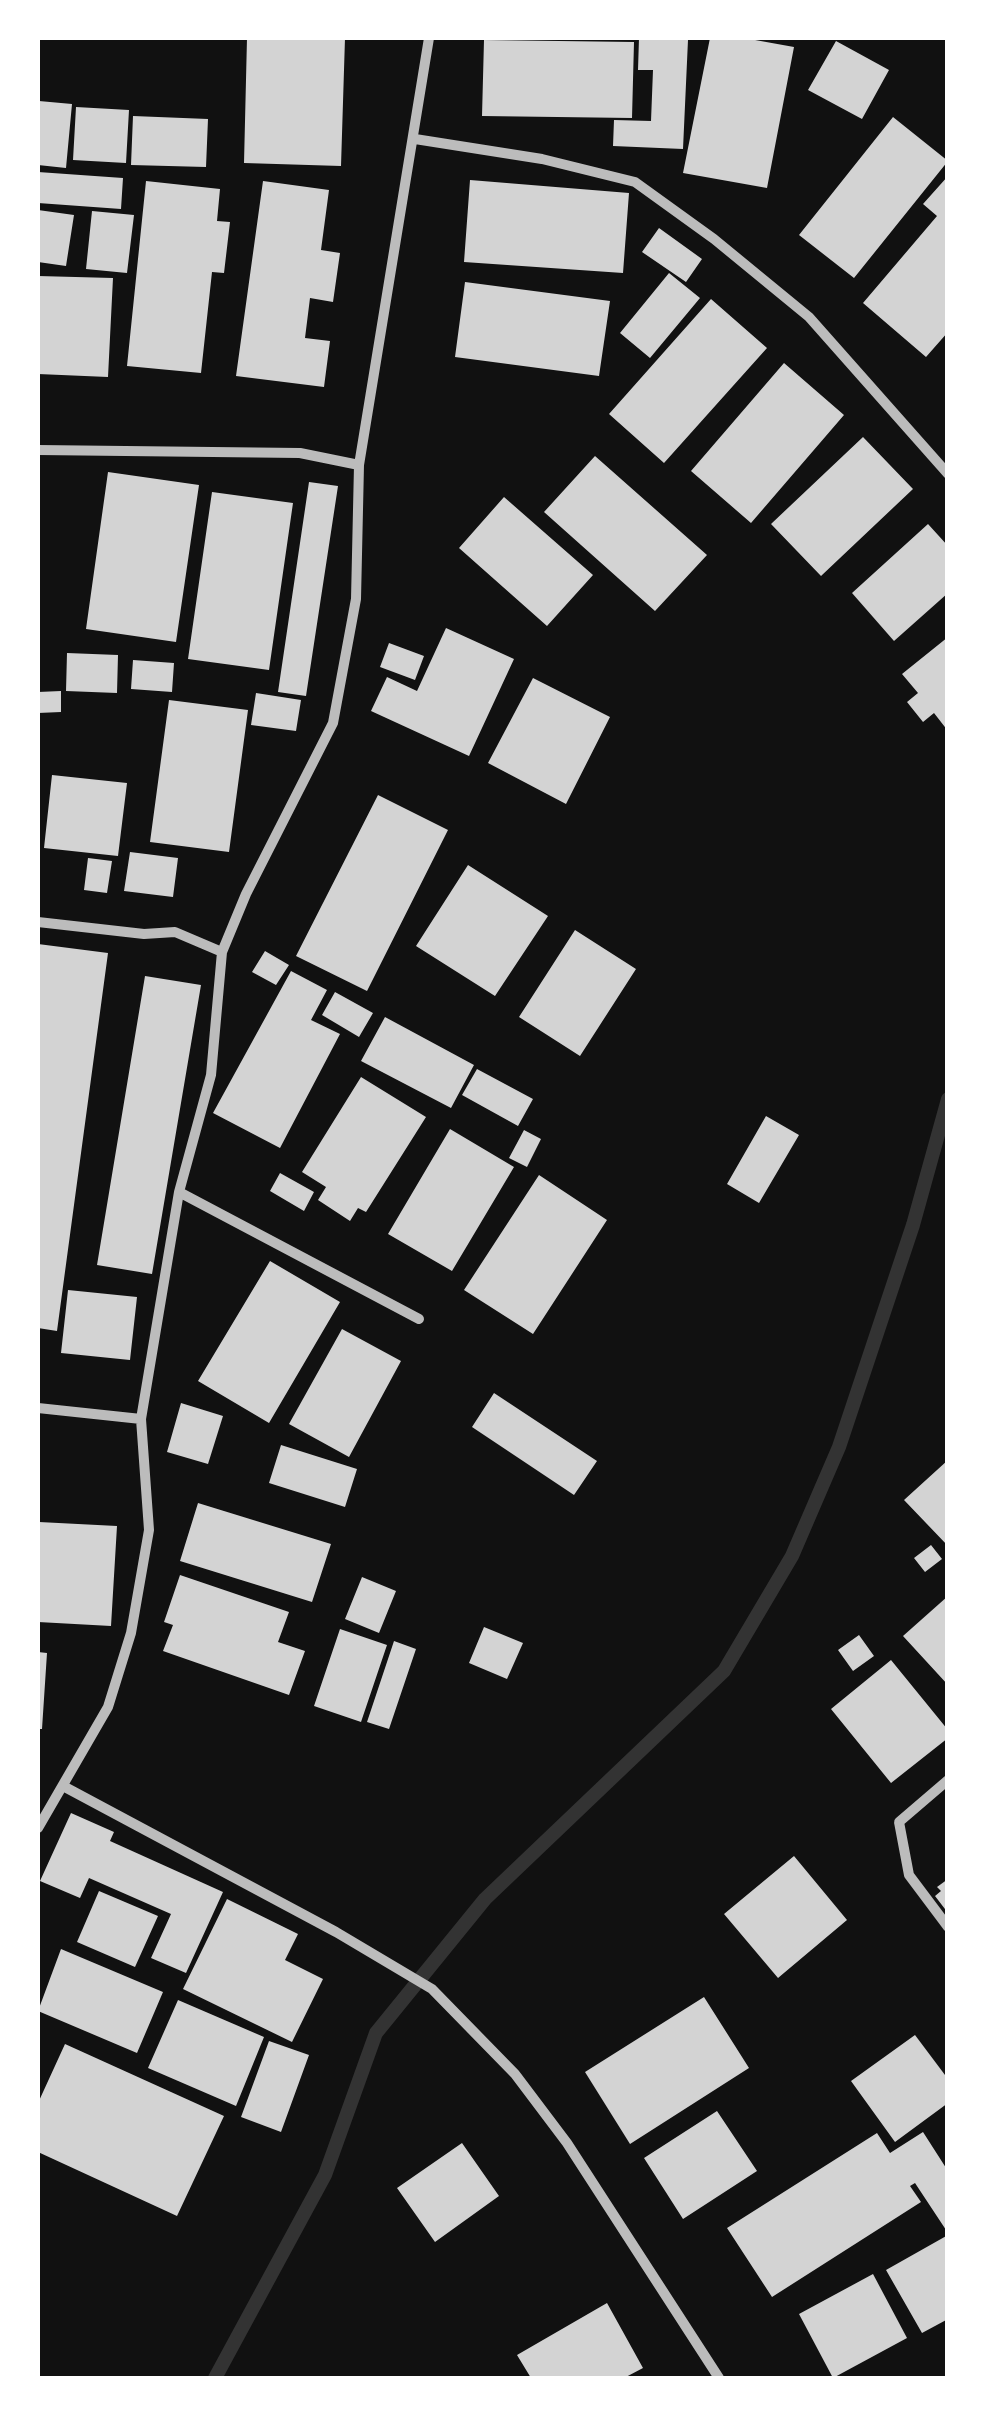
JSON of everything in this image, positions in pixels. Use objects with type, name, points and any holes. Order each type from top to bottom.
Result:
[{"type":"street","points":[[38,1828],[108,1707],[131,1634],[149,1530],[141,1419],[179,1192],[212,1075],[222,952],[332,723],[356,599],[359,465],[429,38]]},
{"type":"street","points":[[415,139],[542,159],[635,182],[809,318],[948,474]]},
{"type":"street","points":[[38,450],[300,452],[359,465]]},
{"type":"street","points":[[38,922],[144,934],[175,932],[222,952]]},
{"type":"street","points":[[179,1192],[418,1320]]},
{"type":"street","points":[[38,1408],[141,1419]]},
{"type":"street","points":[[948,1780],[899,1822],[909,1875],[948,1926]]},
{"type":"street","points":[[63,1786],[336,1932],[432,1990],[515,2074],[556,2129],[719,2378]]},
{"type":"building","points":[[247,38],[345,38],[341,166],[244,163]]},
{"type":"building","points":[[639,38],[688,40],[683,149],[613,146],[614,120],[651,121],[653,70],[638,70]]},
{"type":"building","points":[[710,38],[744,38],[794,47],[767,188],[683,173]]},
{"type":"building","points":[[484,40],[634,42],[632,118],[482,116]]},
{"type":"building","points":[[836,41],[889,70],[862,119],[808,90]]},
{"type":"building","points":[[39,101],[72,104],[66,168],[38,165]]},
{"type":"building","points":[[76,107],[129,110],[126,163],[73,160]]},
{"type":"building","points":[[133,116],[208,119],[206,167],[131,165]]},
{"type":"building","points":[[893,117],[948,161],[854,278],[799,235]]},
{"type":"building","points":[[38,172],[123,178],[121,209],[38,203]]},
{"type":"building","points":[[948,176],[948,332],[926,357],[863,303],[937,216],[923,204]]},
{"type":"building","points":[[470,180],[629,193],[623,273],[464,262]]},
{"type":"building","points":[[146,181],[220,189],[217,221],[230,222],[224,273],[212,272],[201,373],[127,366]]},
{"type":"building","points":[[263,181],[329,190],[321,250],[340,253],[333,302],[310,298],[305,338],[330,341],[324,387],[236,376]]},
{"type":"building","points":[[38,210],[74,215],[66,266],[38,262]]},
{"type":"building","points":[[92,211],[134,215],[127,273],[86,269]]},
{"type":"building","points":[[659,228],[702,259],[686,282],[642,252]]},
{"type":"building","points":[[669,273],[700,298],[650,358],[620,333]]},
{"type":"building","points":[[38,276],[113,278],[108,377],[38,374]]},
{"type":"building","points":[[465,282],[610,301],[599,376],[455,357]]},
{"type":"building","points":[[711,299],[767,348],[664,463],[609,414]]},
{"type":"building","points":[[784,363],[844,415],[751,523],[691,471]]},
{"type":"building","points":[[863,437],[913,489],[821,576],[771,524]]},
{"type":"building","points":[[595,456],[707,555],[655,611],[544,512]]},
{"type":"building","points":[[108,472],[199,485],[176,642],[86,629]]},
{"type":"building","points":[[309,482],[338,486],[306,696],[278,692]]},
{"type":"building","points":[[212,492],[293,503],[269,670],[188,659]]},
{"type":"building","points":[[504,497],[593,575],[547,626],[459,548]]},
{"type":"building","points":[[928,524],[948,546],[948,593],[894,641],[852,593]]},
{"type":"building","points":[[446,628],[514,659],[469,756],[371,711],[387,677],[417,691]]},
{"type":"building","points":[[948,637],[948,731],[934,713],[923,722],[907,702],[918,693],[902,674]]},
{"type":"building","points":[[389,643],[424,656],[415,680],[380,667]]},
{"type":"building","points":[[67,653],[118,655],[117,693],[66,691]]},
{"type":"building","points":[[133,660],[174,663],[172,692],[131,689]]},
{"type":"building","points":[[533,678],[610,717],[566,804],[488,763]]},
{"type":"building","points":[[61,691],[61,712],[38,713],[38,692]]},
{"type":"building","points":[[256,693],[301,700],[296,731],[251,725]]},
{"type":"building","points":[[169,700],[248,710],[229,852],[150,842]]},
{"type":"building","points":[[52,775],[127,783],[118,856],[44,848]]},
{"type":"building","points":[[378,795],[448,830],[367,991],[296,956]]},
{"type":"building","points":[[130,852],[178,858],[173,897],[124,891]]},
{"type":"building","points":[[88,858],[112,861],[107,893],[84,890]]},
{"type":"building","points":[[468,865],[548,916],[495,996],[416,946]]},
{"type":"building","points":[[575,930],[636,969],[580,1056],[519,1017]]},
{"type":"building","points":[[38,944],[108,953],[57,1331],[38,1328]]},
{"type":"building","points":[[265,951],[289,965],[276,985],[252,972]]},
{"type":"building","points":[[291,971],[327,990],[311,1020],[340,1034],[280,1148],[213,1113]]},
{"type":"building","points":[[145,976],[201,985],[152,1274],[97,1265]]},
{"type":"building","points":[[335,992],[373,1013],[359,1037],[322,1015]]},
{"type":"building","points":[[385,1017],[474,1065],[451,1108],[361,1061]]},
{"type":"building","points":[[477,1069],[533,1099],[518,1126],[462,1095]]},
{"type":"building","points":[[361,1077],[426,1117],[366,1212],[358,1208],[350,1221],[318,1200],[326,1187],[302,1172]]},
{"type":"building","points":[[766,1116],[799,1135],[759,1203],[727,1184]]},
{"type":"building","points":[[450,1129],[514,1167],[452,1271],[388,1234]]},
{"type":"building","points":[[524,1130],[541,1139],[527,1167],[509,1158]]},
{"type":"building","points":[[280,1173],[314,1192],[304,1211],[270,1191]]},
{"type":"building","points":[[539,1175],[607,1220],[533,1334],[464,1290]]},
{"type":"building","points":[[270,1261],[340,1302],[269,1423],[198,1381]]},
{"type":"building","points":[[68,1290],[137,1297],[130,1360],[61,1353]]},
{"type":"building","points":[[342,1329],[401,1361],[349,1457],[289,1424]]},
{"type":"building","points":[[494,1393],[597,1461],[574,1495],[472,1427]]},
{"type":"building","points":[[181,1403],[223,1416],[208,1464],[167,1452]]},
{"type":"building","points":[[281,1445],[357,1469],[345,1507],[269,1483]]},
{"type":"building","points":[[948,1460],[948,1546],[904,1500]]},
{"type":"building","points":[[198,1503],[331,1544],[312,1602],[180,1561]]},
{"type":"building","points":[[39,1522],[117,1526],[111,1626],[38,1622]]},
{"type":"building","points":[[931,1545],[942,1559],[925,1572],[914,1558]]},
{"type":"building","points":[[180,1575],[289,1612],[278,1642],[305,1651],[289,1695],[163,1651],[173,1625],[164,1622]]},
{"type":"building","points":[[362,1577],[396,1591],[379,1633],[345,1619]]},
{"type":"building","points":[[948,1596],[948,1685],[903,1636]]},
{"type":"building","points":[[484,1627],[523,1643],[507,1679],[469,1663]]},
{"type":"building","points":[[340,1629],[387,1645],[361,1722],[314,1706]]},
{"type":"building","points":[[859,1635],[874,1656],[853,1671],[838,1650]]},
{"type":"building","points":[[394,1641],[416,1649],[389,1729],[367,1722]]},
{"type":"building","points":[[38,1652],[47,1653],[42,1729],[38,1729]]},
{"type":"building","points":[[891,1660],[948,1730],[948,1738],[891,1783],[831,1709]]},
{"type":"building","points":[[71,1813],[114,1832],[110,1841],[223,1892],[186,1973],[151,1958],[171,1914],[89,1878],[80,1898],[40,1881]]},
{"type":"building","points":[[794,1856],[847,1920],[778,1978],[724,1914]]},
{"type":"building","points":[[948,1879],[948,1913],[935,1896],[941,1891],[937,1887]]},
{"type":"building","points":[[99,1891],[158,1916],[135,1967],[77,1942]]},
{"type":"building","points":[[227,1899],[298,1934],[285,1960],[323,1979],[292,2042],[183,1989]]},
{"type":"building","points":[[61,1949],[163,1992],[137,2053],[38,2011]]},
{"type":"building","points":[[704,1997],[749,2068],[630,2144],[585,2072]]},
{"type":"building","points":[[178,2000],[264,2037],[236,2106],[148,2068]]},
{"type":"building","points":[[915,2035],[948,2079],[948,2103],[895,2142],[851,2081]]},
{"type":"building","points":[[269,2041],[309,2055],[281,2132],[241,2117]]},
{"type":"building","points":[[65,2044],[224,2116],[177,2216],[38,2152],[38,2103]]},
{"type":"building","points":[[717,2111],[757,2171],[683,2219],[644,2158]]},
{"type":"building","points":[[923,2132],[948,2171],[948,2233],[915,2183],[910,2186],[921,2202],[772,2297],[727,2228],[877,2133],[890,2153]]},
{"type":"building","points":[[462,2143],[499,2196],[435,2242],[397,2188]]},
{"type":"building","points":[[948,2235],[948,2319],[922,2333],[886,2270]]},
{"type":"building","points":[[873,2274],[907,2338],[833,2378],[799,2314]]},
{"type":"building","points":[[607,2303],[643,2368],[624,2378],[531,2378],[517,2355]]},
{"type":"waterway","points":[[215,2378],[325,2175],[376,2033],[485,1899],[724,1671],[792,1556],[839,1447],[913,1225],[948,1099]]}]
